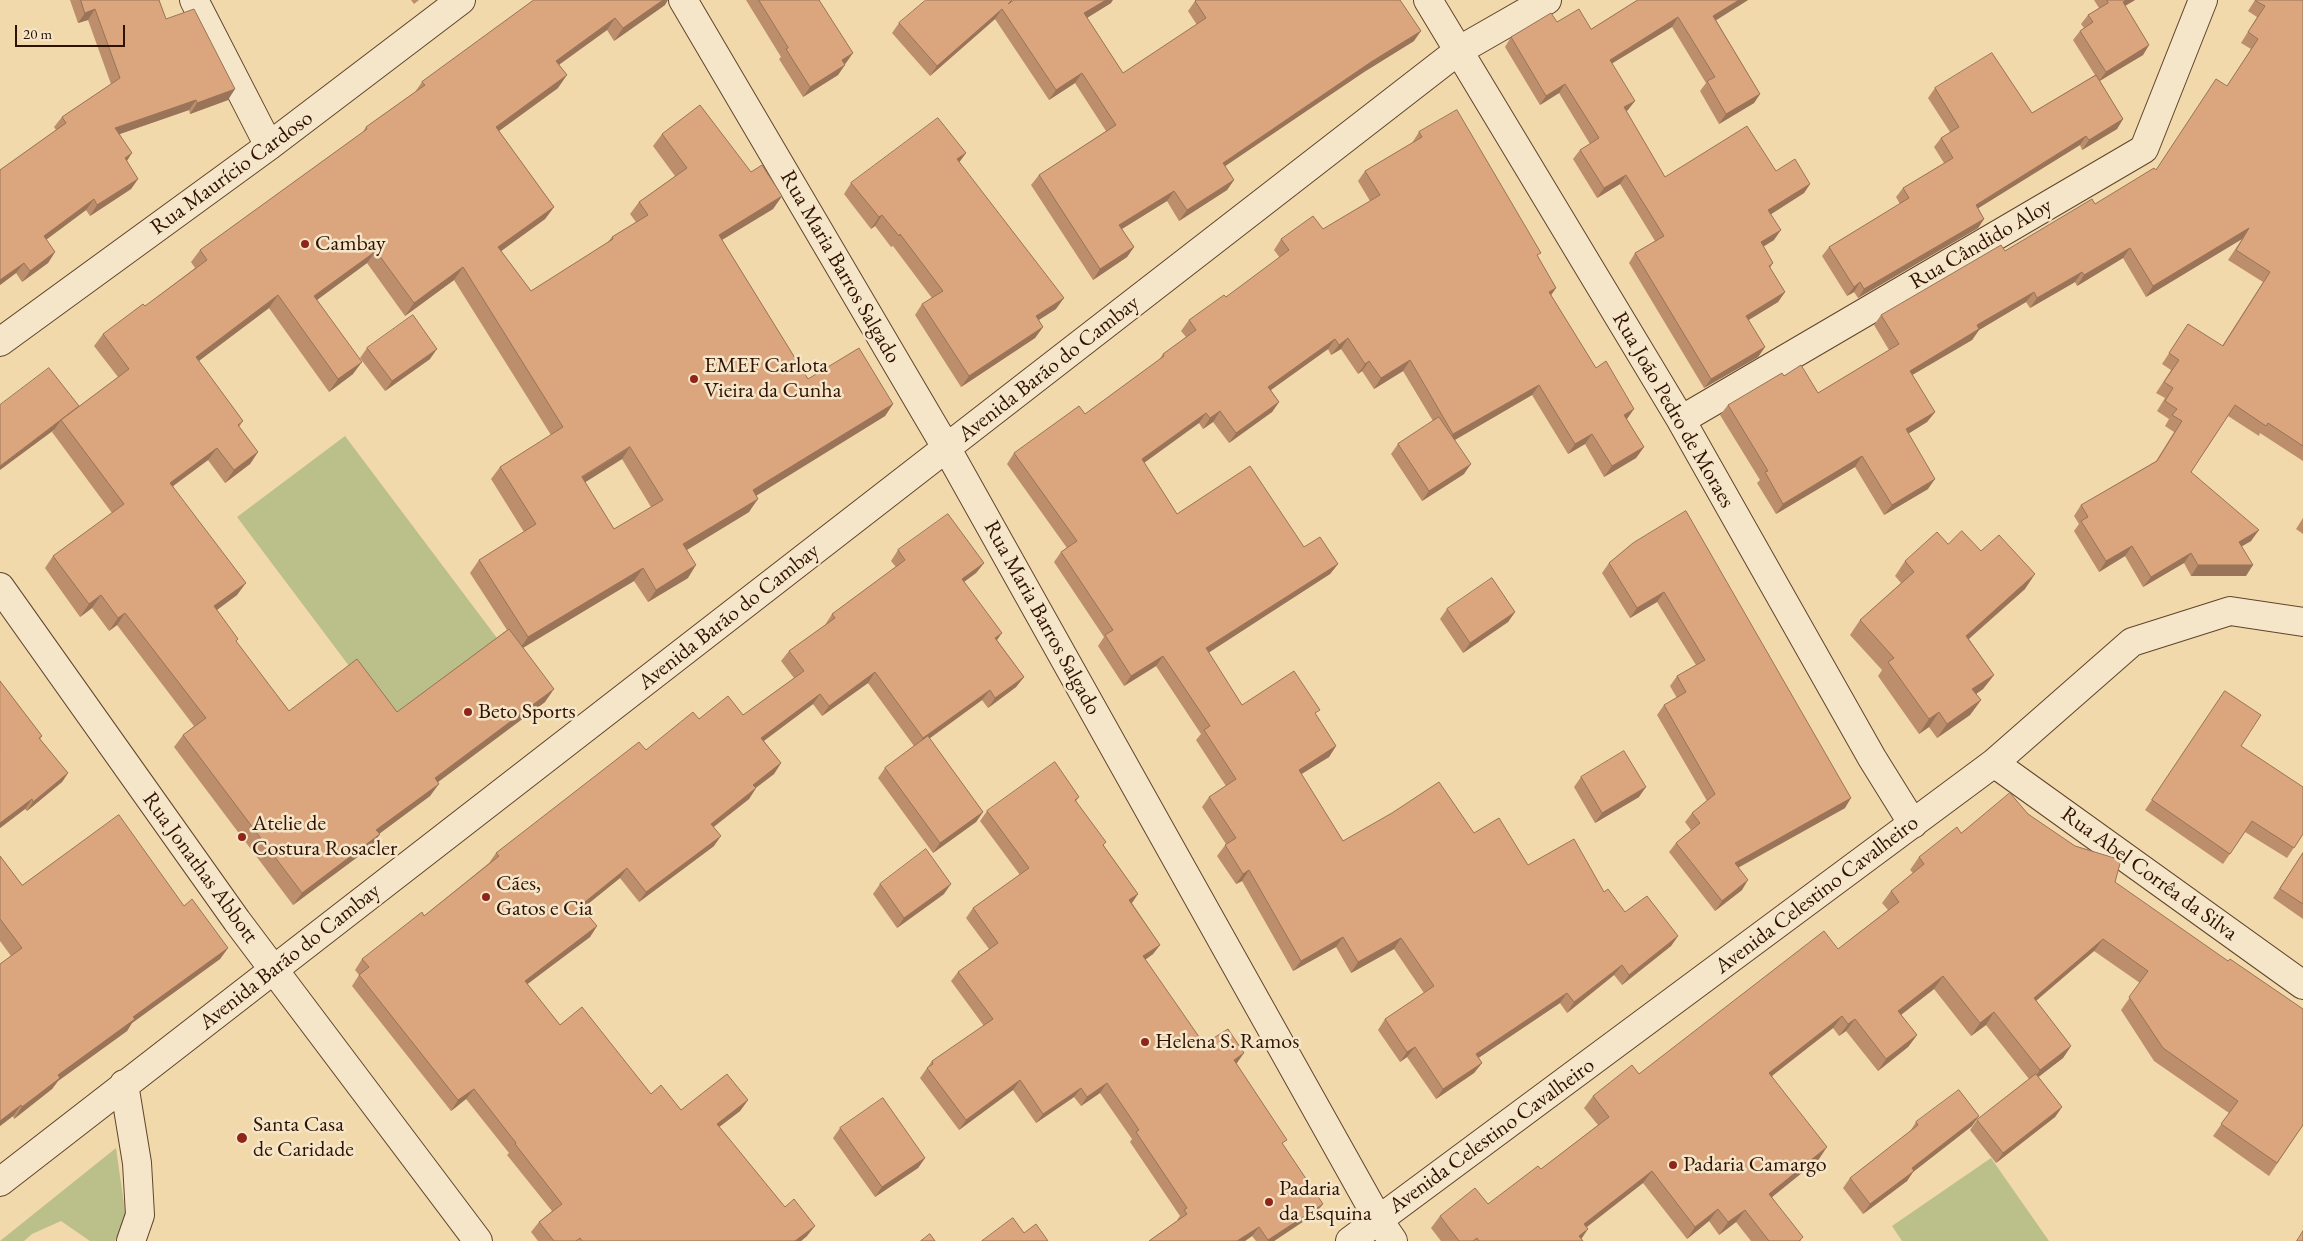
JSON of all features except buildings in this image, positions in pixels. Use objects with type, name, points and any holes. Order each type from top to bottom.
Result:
[{"type":"street","points":[[194,0],[270,146]]},
{"type":"street","name":"Rua Maurício Cardoso","points":[[0,342],[270,146],[460,0]]},
{"type":"street","name":"Rua Maria Barros Salgado","points":[[683,0],[947,449],[1386,1230]]},
{"type":"street","name":"Rua João Pedro de Moraes","points":[[1428,0],[1681,420],[1872,758],[1912,824]]},
{"type":"street","name":"Avenida Barão do Cambay","points":[[0,1182],[1458,51],[1547,0]]},
{"type":"street","name":"Rua Cândido Aloy","points":[[1681,420],[2144,148],[2203,0]]},
{"type":"street","name":"Rua Jonathas Abbott","points":[[0,587],[237,921],[478,1241]]},
{"type":"street","name":"Avenida Celestino Cavalheiro","points":[[1350,1241],[1386,1230],[1912,824],[1994,763],[2132,642],[2230,611],[2303,622]]},
{"type":"street","name":"Rua Abel Corrêa da Silva","points":[[1994,763],[2303,985]]},
{"type":"street","points":[[124,1084],[138,1163],[140,1215],[131,1241]]},
{"type":"green space","points":[[345,436],[497,638],[389,719],[237,517]]},
{"type":"green space","points":[[116,1148],[126,1218],[115,1241],[90,1241],[61,1221],[32,1234],[24,1241],[0,1241]]},
{"type":"green space","points":[[1991,1158],[2049,1241],[1902,1241],[1892,1226]]},
{"type":"place","name":"Cambay","points":[[305,244]]},
{"type":"place","name":"EMEF Carlota Vieira da Cunha","points":[[694,379]]},
{"type":"place","name":"Beto Sports","points":[[468,712]]},
{"type":"place","name":"Atelie de Costura Rosacler","points":[[242,837]]},
{"type":"place","name":"Cães, Gatos e Cia","points":[[486,897]]},
{"type":"place","name":"Helena S. Ramos","points":[[1145,1042]]},
{"type":"place","name":"Santa Casa de Caridade","points":[[242,1138]]},
{"type":"place","name":"Padaria Camargo","points":[[1673,1165]]},
{"type":"place","name":"Padaria da Esquina","points":[[1269,1202]]}]
